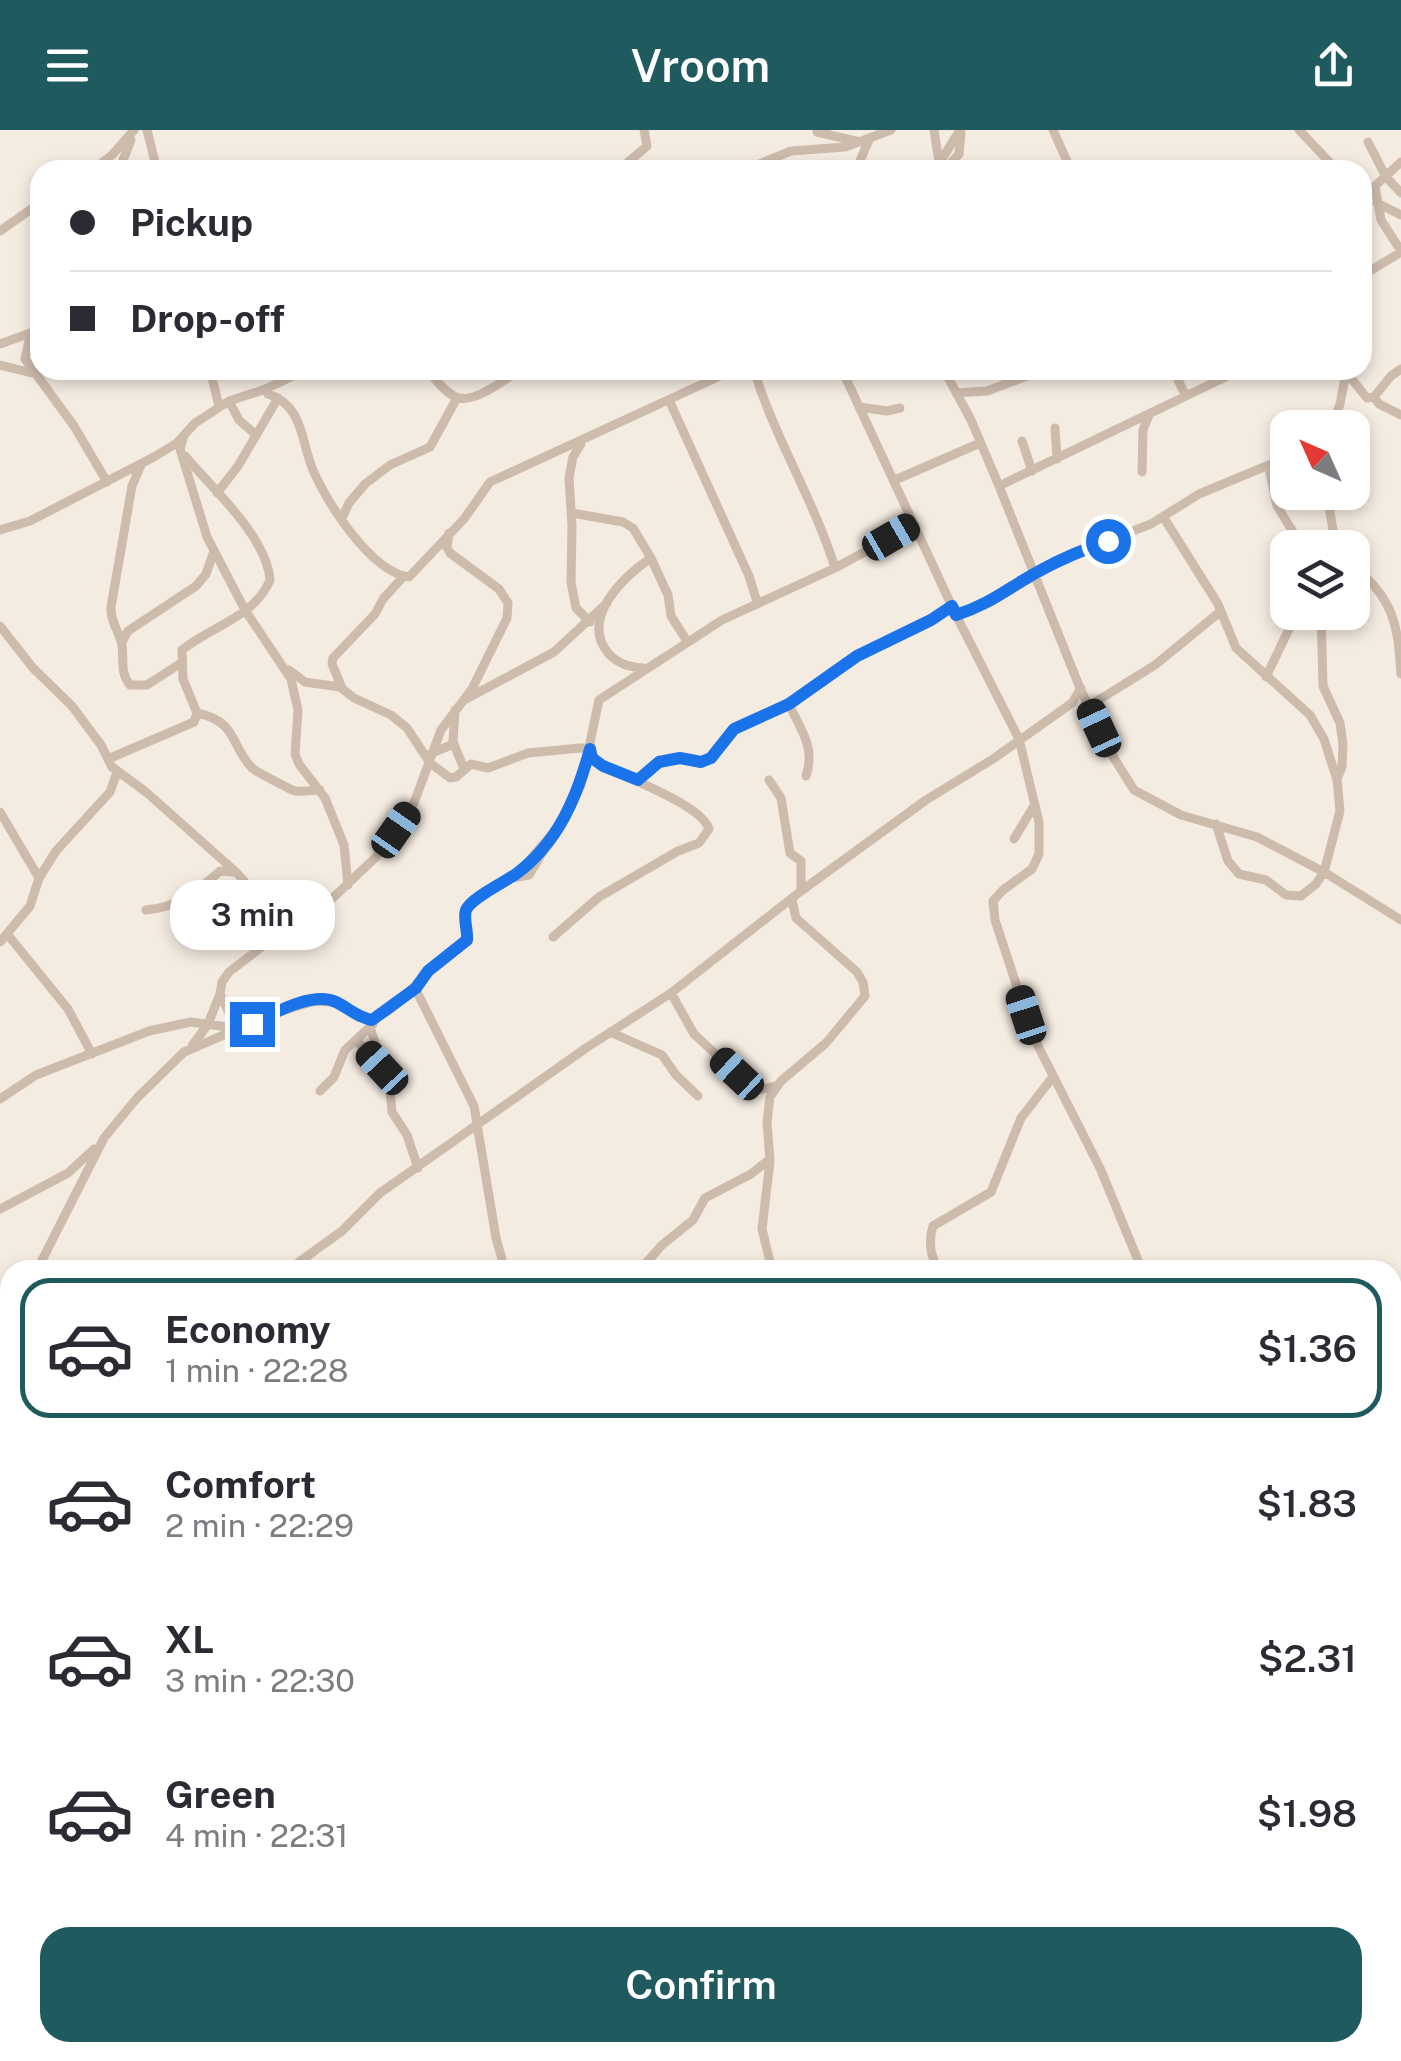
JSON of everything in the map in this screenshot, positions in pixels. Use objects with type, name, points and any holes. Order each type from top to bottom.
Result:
[{"type":"street","points":[[106,160],[134,130]]},
{"type":"street","points":[[124,160],[134,130]]},
{"type":"street","points":[[147,130],[155,160]]},
{"type":"street","points":[[631,160],[647,146],[644,130]]},
{"type":"street","points":[[770,160],[792,151],[864,141],[890,130]]},
{"type":"street","points":[[934,130],[939,160]]},
{"type":"street","points":[[951,160],[959,154],[960,130]]},
{"type":"street","points":[[1053,130],[1066,160]]},
{"type":"street","points":[[1299,130],[1328,160]]},
{"type":"street","points":[[820,150],[816,131],[864,141]]},
{"type":"street","points":[[859,160],[864,141]]},
{"type":"street","points":[[1368,142],[1386,176],[1401,193]]},
{"type":"street","points":[[1372,189],[1401,162]]},
{"type":"street","points":[[1372,270],[1401,251],[1384,227],[1375,186]]},
{"type":"street","points":[[1377,203],[1401,214]]},
{"type":"street","points":[[0,231],[30,210]]},
{"type":"street","points":[[0,344],[30,332]]},
{"type":"street","points":[[30,343],[25,360],[30,369]]},
{"type":"street","points":[[0,365],[30,372]]},
{"type":"street","points":[[1352,380],[1367,398],[1374,397],[1390,376],[1401,369]]},
{"type":"street","points":[[38,380],[74,426],[107,482]]},
{"type":"street","points":[[214,380],[224,403],[256,436]]},
{"type":"street","points":[[0,530],[30,520],[141,464],[224,403],[285,380]]},
{"type":"street","points":[[438,380],[457,398]]},
{"type":"street","points":[[457,398],[477,395],[503,380]]},
{"type":"street","points":[[590,748],[540,751],[488,768],[471,764],[450,778],[403,723],[342,688],[333,658],[375,614],[403,577],[415,573],[490,482],[711,380]]},
{"type":"street","points":[[757,380],[835,568]]},
{"type":"street","points":[[847,380],[1019,739],[1035,804],[1039,835],[1036,862],[1025,876],[998,895],[993,909],[1026,1015],[1052,1078],[1100,1168],[1138,1260]]},
{"type":"street","points":[[949,380],[999,486],[1089,706],[1109,750],[1134,790],[1181,814],[1258,837],[1401,920]]},
{"type":"street","points":[[956,393],[987,391],[1016,380]]},
{"type":"street","points":[[1177,380],[1186,396]]},
{"type":"street","points":[[999,486],[1219,380]]},
{"type":"street","points":[[1338,410],[1344,380]]},
{"type":"street","points":[[268,388],[268,394],[278,398],[301,426],[316,477],[342,518],[369,554],[403,577]]},
{"type":"street","points":[[1374,397],[1401,415]]},
{"type":"street","points":[[217,493],[278,398]]},
{"type":"street","points":[[342,518],[348,502],[365,484],[390,464],[430,447],[457,398]]},
{"type":"street","points":[[669,400],[750,576],[758,602]]},
{"type":"street","points":[[859,406],[887,411],[900,408]]},
{"type":"street","points":[[1142,472],[1142,430],[1150,416]]},
{"type":"street","points":[[1054,428],[1057,460]]},
{"type":"street","points":[[184,436],[180,449],[200,521],[245,610],[285,666],[304,682],[342,688]]},
{"type":"street","points":[[1022,440],[1032,471]]},
{"type":"street","points":[[582,442],[569,478],[573,598],[590,622]]},
{"type":"street","points":[[895,480],[980,442]]},
{"type":"street","points":[[180,449],[247,530],[270,575],[268,586],[245,610],[180,653],[188,694],[197,714]]},
{"type":"street","points":[[141,464],[132,486],[111,617],[122,642],[123,676],[134,687],[147,685],[181,662]]},
{"type":"street","points":[[638,780],[659,762],[680,758],[701,762],[711,758],[734,729],[789,704],[857,656],[954,610],[996,599],[1034,573],[1072,554],[1164,518],[1199,494],[1270,464]]},
{"type":"street","points":[[572,513],[628,524],[640,536],[668,595],[670,616],[686,641]]},
{"type":"street","points":[[1164,518],[1221,611],[1232,642],[1316,722],[1336,780],[1340,810],[1324,872],[1301,896],[1286,895],[1266,880],[1246,878],[1228,860],[1216,824]]},
{"type":"street","points":[[320,1092],[334,1077],[341,1056],[382,1014],[416,988],[428,971],[467,940],[465,915],[470,904],[509,878],[548,842],[573,802],[590,748],[599,700],[686,641],[758,602],[835,568],[914,524]]},
{"type":"street","points":[[0,1209],[68,1173],[104,1138],[137,1098],[191,1048],[208,1024],[229,972],[280,933],[319,911],[348,885],[377,856],[414,802],[441,730],[463,700],[506,618],[508,603],[499,590],[450,554],[449,533]]},
{"type":"street","points":[[122,642],[128,631],[202,579],[214,551]]},
{"type":"street","points":[[463,700],[554,652],[590,622],[629,574],[652,558]]},
{"type":"street","points":[[1370,581],[1382,592],[1390,609],[1399,643],[1401,674]]},
{"type":"street","points":[[607,603],[598,622],[598,638],[622,664],[646,668]]},
{"type":"street","points":[[1089,706],[1155,665],[1221,611]]},
{"type":"street","points":[[0,626],[33,668],[72,706],[117,772],[146,792],[236,872],[278,920],[295,926]]},
{"type":"street","points":[[1266,677],[1289,630]]},
{"type":"street","points":[[1321,630],[1323,686],[1337,715],[1342,745],[1342,767],[1336,780]]},
{"type":"street","points":[[285,666],[298,710],[295,754],[320,790],[344,844],[348,885]]},
{"type":"street","points":[[302,1260],[342,1231],[380,1193],[490,1114],[671,994],[801,891],[926,800],[1072,703],[1082,688]]},
{"type":"street","points":[[789,704],[809,742],[806,776]]},
{"type":"street","points":[[456,710],[453,742],[464,769]]},
{"type":"street","points":[[108,760],[171,730],[186,728],[197,714]]},
{"type":"street","points":[[197,714],[214,717],[228,728],[255,771],[275,778],[292,791],[320,790]]},
{"type":"street","points":[[431,758],[453,742]]},
{"type":"street","points":[[553,937],[610,890],[706,837],[708,826],[699,813],[603,766],[592,758],[590,748]]},
{"type":"street","points":[[92,1054],[68,1009],[4,938],[30,906],[39,878],[56,851],[110,792],[117,772]]},
{"type":"street","points":[[769,780],[782,798],[790,853],[801,862],[801,891]]},
{"type":"street","points":[[1014,839],[1035,804]]},
{"type":"street","points":[[0,812],[39,878]]},
{"type":"street","points":[[146,910],[169,908],[184,901],[220,871],[236,872]]},
{"type":"street","points":[[770,1260],[762,1229],[770,1159],[766,1114],[770,1097],[776,1086],[826,1043],[865,996],[857,972],[796,918],[792,900]]},
{"type":"street","points":[[278,920],[280,933]]},
{"type":"street","points":[[416,988],[474,1106],[503,1260]]},
{"type":"street","points":[[220,994],[238,1028]]},
{"type":"street","points":[[671,994],[694,1034],[752,1088],[776,1086]]},
{"type":"street","points":[[191,1048],[316,1000],[336,1002],[358,1017],[369,1019],[382,1014]]},
{"type":"street","points":[[0,1099],[36,1075],[150,1031],[190,1022],[238,1028]]},
{"type":"street","points":[[370,1027],[390,1090],[392,1112],[407,1134],[418,1168]]},
{"type":"street","points":[[610,1032],[662,1055],[698,1096]]},
{"type":"street","points":[[356,1041],[382,1068]]},
{"type":"street","points":[[932,1260],[933,1226],[991,1192],[1020,1118],[1052,1078]]},
{"type":"street","points":[[474,1106],[490,1114]]},
{"type":"street","points":[[42,1260],[104,1138]]},
{"type":"street","points":[[651,1260],[693,1220],[704,1198],[751,1174],[770,1159]]},
{"type":"route","points":[[252,1024],[274,1013],[322,1000],[336,1002],[358,1017],[372,1020],[416,988],[428,971],[467,940],[465,915],[470,904],[522,869],[556,833],[580,785],[590,749],[592,758],[603,766],[638,780],[657,762],[680,758],[707,760],[734,729],[789,704],[857,656],[952,606],[956,615],[973,610],[1043,568],[1108,541]]}]
